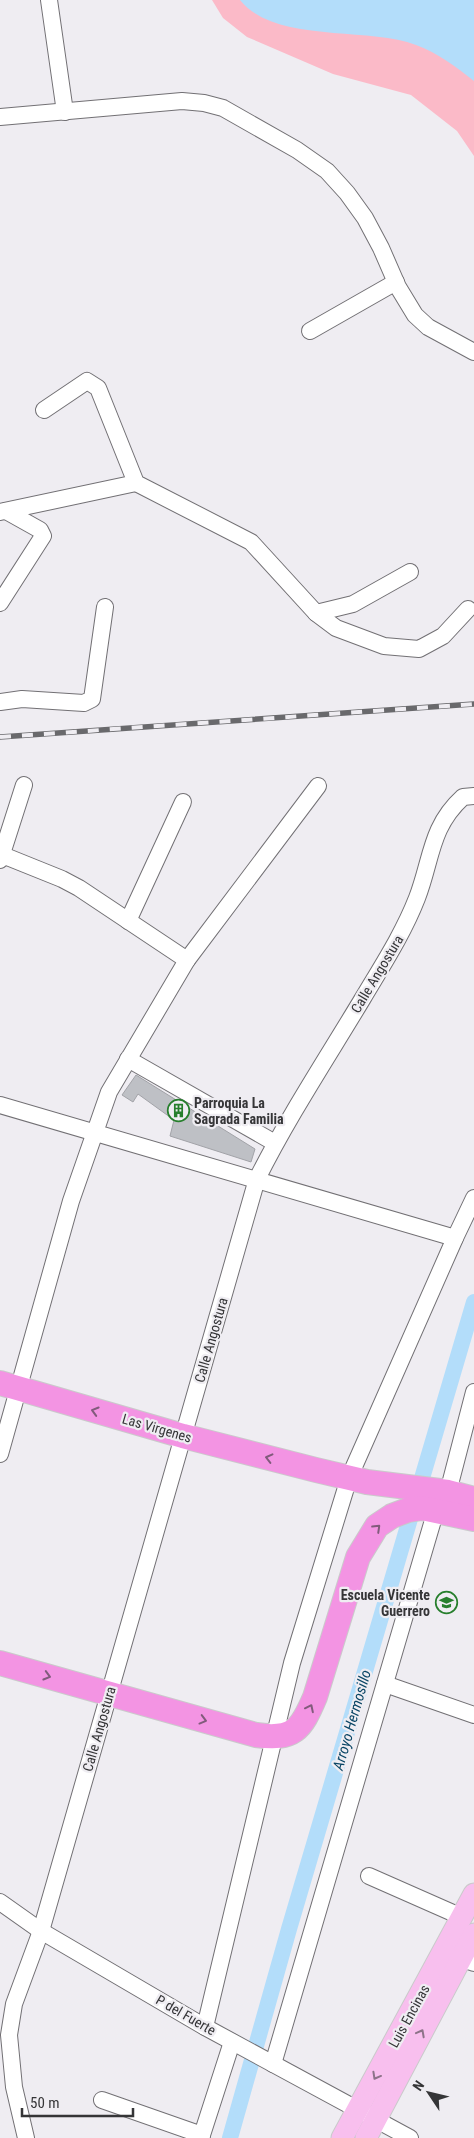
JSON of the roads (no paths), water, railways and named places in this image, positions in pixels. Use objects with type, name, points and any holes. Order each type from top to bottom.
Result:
[{"type":"highway","name":"Las Virgenes","points":[[9,1386],[183,1436],[349,1478],[392,1485],[426,1502]]},
{"type":"highway","points":[[0,1663],[256,1735],[275,1737],[292,1733],[309,1711],[315,1697],[358,1557],[366,1541],[377,1526],[392,1516],[426,1502],[474,1499]]},
{"type":"highway","points":[[426,1502],[474,1518]]},
{"type":"main road","name":"Luis Encinas","points":[[342,2138],[358,2109],[464,1943],[474,1894]]},
{"type":"main road","points":[[366,2138],[464,1943]]},
{"type":"street","points":[[46,1],[65,112]]},
{"type":"street","points":[[0,118],[182,101],[204,103],[223,108],[297,150],[327,171],[347,193],[365,218],[396,282],[415,315],[428,327],[474,352]]},
{"type":"street","points":[[310,331],[396,282]]},
{"type":"street","points":[[44,410],[87,381],[98,388],[136,483]]},
{"type":"street","points":[[3,512],[136,483],[251,542],[316,613],[336,628],[384,646],[419,649],[443,636],[468,609]]},
{"type":"street","points":[[0,603],[44,536],[40,530],[3,512]]},
{"type":"street","points":[[316,613],[353,604],[410,572]]},
{"type":"street","points":[[0,702],[22,699],[84,703],[92,699],[105,606]]},
{"type":"street","points":[[24,785],[1,856],[79,888],[187,960]]},
{"type":"street","points":[[0,1454],[9,1386],[93,1133],[109,1092],[187,960],[318,786]]},
{"type":"street","name":"Calle Angostura","points":[[26,2138],[4,2032],[41,1930],[258,1179],[275,1144],[398,940],[419,892],[435,836],[442,822],[463,797],[474,796]]},
{"type":"street","points":[[128,921],[183,802]]},
{"type":"street","points":[[128,1059],[275,1144]]},
{"type":"street","points":[[0,1105],[258,1179],[454,1238]]},
{"type":"street","points":[[205,2027],[292,1663],[349,1478],[454,1238],[474,1198]]},
{"type":"street","points":[[272,2063],[385,1684],[426,1502],[470,1421],[474,1392]]},
{"type":"street","points":[[385,1684],[474,1715]]},
{"type":"street","points":[[370,1876],[464,1943]]},
{"type":"street","name":"P del Fuerte","points":[[0,1902],[41,1930],[205,2027],[410,2138]]},
{"type":"street","points":[[102,2100],[202,2136],[233,2042]]},
{"type":"water","points":[[240,0],[474,0],[474,81],[439,56],[416,45],[395,39],[298,29],[275,23],[256,14]]},
{"type":"waterway","name":"Arroyo Hermosillo","points":[[230,2138],[289,1929],[474,1302]]},
{"type":"railway","points":[[0,737],[474,704]]},
{"type":"place","name":"Parroquia La Sagrada Familia","points":[[178,1111]]},
{"type":"place","name":"Escuela Vicente Guerrero","points":[[446,1603]]}]
